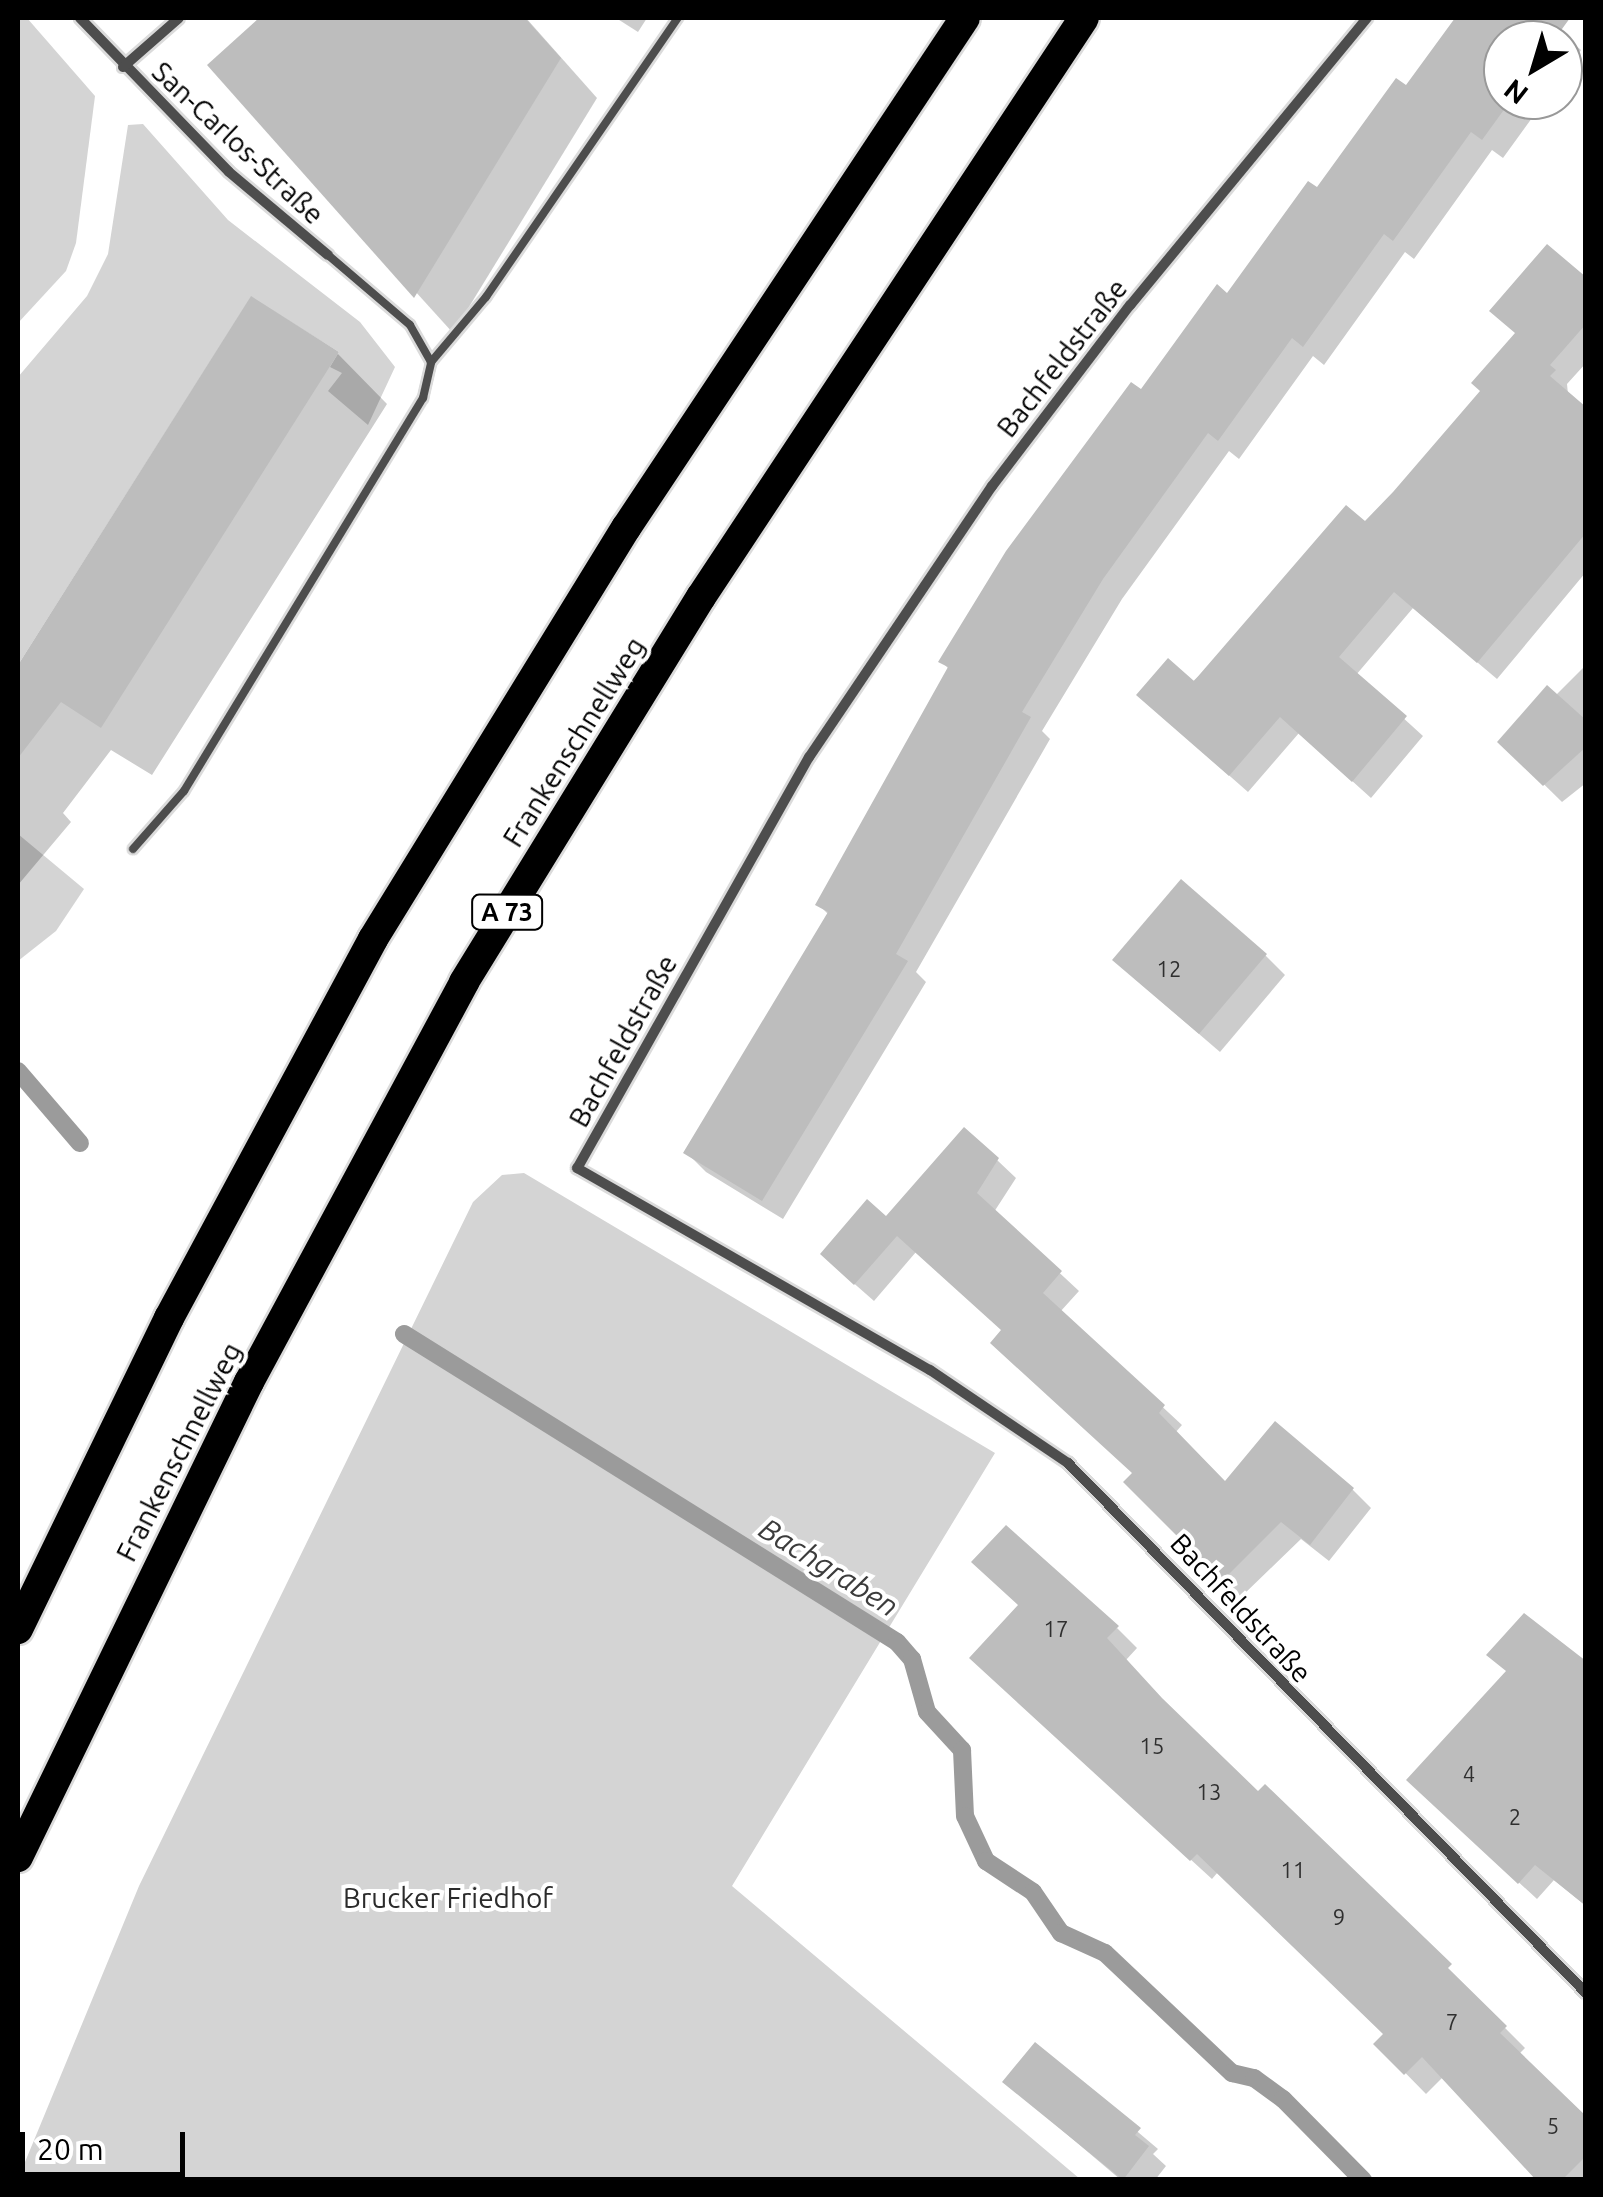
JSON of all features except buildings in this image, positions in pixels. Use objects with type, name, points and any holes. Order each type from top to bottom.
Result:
[{"type":"highway","points":[[18,1630],[169,1318],[373,938],[626,528],[966,18]]},
{"type":"highway","name":"Frankenschnellweg","points":[[18,1857],[249,1382],[464,982],[701,597],[1084,18]]},
{"type":"street","name":"San-Carlos-Straße","points":[[80,18],[230,172],[328,255]]},
{"type":"street","points":[[124,67],[179,18]]},
{"type":"street","name":"Bachfeldstraße","points":[[1367,18],[1130,305],[992,486],[810,757],[577,1168],[930,1370],[1068,1463],[1586,1992]]},
{"type":"lane","points":[[134,850],[210,750],[423,398],[431,362],[486,297],[678,18]]},
{"type":"lane","points":[[328,255],[410,325],[431,362]]},
{"type":"green space","points":[[18,18],[27,18],[95,96],[76,243],[66,271],[18,323]]},
{"type":"green space","points":[[143,124],[228,220],[360,322],[395,367],[368,425],[328,391],[342,373],[330,367],[339,352],[251,297],[18,665],[18,377],[87,296],[108,254],[128,125]]},
{"type":"green space","points":[[18,834],[84,889],[56,931],[18,961]]},
{"type":"green space","name":"Brucker Friedhof","points":[[524,1173],[995,1453],[732,1886],[1080,2179],[18,2179],[139,1886],[473,1202],[502,1175]]},
{"type":"waterway","name":"Bachgraben","points":[[18,1071],[80,1143]]},
{"type":"waterway","name":"Bachgraben","points":[[404,1334],[897,1642],[912,1659],[927,1712],[962,1750],[965,1816],[986,1861],[1033,1892],[1061,1933],[1105,1953],[1232,2073],[1254,2078],[1283,2099],[1363,2180]]}]
